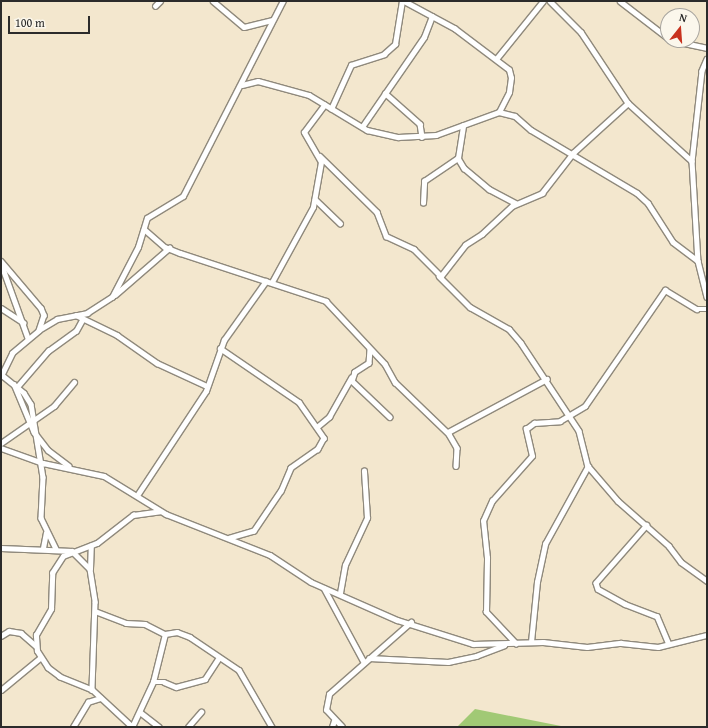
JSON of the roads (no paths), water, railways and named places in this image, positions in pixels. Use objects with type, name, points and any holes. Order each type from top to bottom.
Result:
[{"type":"street","points":[[154,6],[160,1]]},
{"type":"street","points":[[213,1],[244,27],[272,20]]},
{"type":"street","points":[[330,109],[351,65],[384,54],[395,44],[403,1],[432,16],[496,58],[511,74],[503,106],[499,112]]},
{"type":"street","points":[[496,58],[543,1]]},
{"type":"street","points":[[550,1],[581,32],[628,103],[692,161]]},
{"type":"street","points":[[620,1],[660,32]]},
{"type":"street","points":[[112,297],[138,247],[151,214],[183,196],[242,85],[281,2]]},
{"type":"street","points":[[362,127],[424,37],[432,16]]},
{"type":"street","points":[[707,59],[702,71],[692,161],[698,261],[707,297]]},
{"type":"street","points":[[242,85],[258,81],[309,95],[362,127],[392,136],[422,137],[463,125],[499,112],[506,113],[643,197],[667,236],[698,261]]},
{"type":"street","points":[[385,93],[420,124],[422,137]]},
{"type":"street","points":[[439,276],[465,245],[482,234],[515,203],[542,193],[573,153],[628,103]]},
{"type":"street","points":[[324,105],[304,132],[320,156],[377,212],[386,236],[414,249],[470,307],[509,329],[547,379],[579,431],[588,466],[613,496],[647,525],[681,562],[707,581]]},
{"type":"street","points":[[503,106],[506,113]]},
{"type":"street","points":[[463,125],[458,158],[464,168],[493,192],[515,203]]},
{"type":"street","points":[[272,282],[301,234],[315,199],[320,156]]},
{"type":"street","points":[[424,203],[424,181],[458,158]]},
{"type":"street","points":[[315,199],[340,223]]},
{"type":"street","points":[[144,229],[169,248],[326,301],[370,349],[395,382],[448,432],[457,448],[456,466]]},
{"type":"street","points":[[31,423],[31,404],[15,385],[1,375],[9,357],[38,330],[57,319],[95,309],[112,297],[169,248]]},
{"type":"street","points":[[1,262],[44,315],[57,319]]},
{"type":"street","points":[[1,262],[24,323],[28,338]]},
{"type":"street","points":[[138,494],[207,386],[220,348],[266,281]]},
{"type":"street","points":[[516,644],[486,612],[484,516],[532,456],[525,435],[527,427],[570,417],[592,399],[665,290],[697,309],[707,309]]},
{"type":"street","points":[[1,308],[24,323]]},
{"type":"street","points":[[38,330],[44,315]]},
{"type":"street","points":[[76,315],[82,320],[117,335],[153,361],[207,386]]},
{"type":"street","points":[[15,385],[48,351],[76,331],[82,320]]},
{"type":"street","points":[[220,348],[294,398],[317,427],[324,440],[291,468],[254,532],[228,539]]},
{"type":"street","points":[[317,427],[329,417],[351,378],[369,363],[370,349]]},
{"type":"street","points":[[351,378],[358,389],[390,417]]},
{"type":"street","points":[[448,432],[547,379]]},
{"type":"street","points":[[74,382],[54,406],[1,444],[3,449],[41,462],[70,466],[104,476],[138,494],[162,510],[228,539],[270,555],[295,574],[397,620],[411,622],[474,644],[516,644],[530,642],[587,647],[621,642],[655,647],[707,635]]},
{"type":"street","points":[[15,385],[34,432],[41,462],[41,518],[46,533],[56,549]]},
{"type":"street","points":[[34,432],[48,450],[70,466]]},
{"type":"street","points":[[530,642],[536,582],[545,544],[588,466]]},
{"type":"street","points":[[340,593],[344,565],[367,518],[364,471]]},
{"type":"street","points":[[162,510],[133,515],[91,546],[72,551],[59,560],[52,573],[51,609],[36,635],[36,646],[40,658],[60,677],[92,690],[132,727],[153,682],[165,634]]},
{"type":"street","points":[[647,525],[596,583],[598,589],[625,604],[657,616],[670,644]]},
{"type":"street","points":[[43,548],[46,533]]},
{"type":"street","points":[[91,546],[90,569],[95,611],[92,690]]},
{"type":"street","points":[[1,548],[43,548],[72,551],[90,569]]},
{"type":"street","points":[[324,587],[366,660]]},
{"type":"street","points":[[95,611],[126,623],[145,624],[165,634],[185,634],[218,659],[240,670],[272,727]]},
{"type":"street","points":[[342,727],[334,721],[326,710],[326,699],[337,685],[411,622]]},
{"type":"street","points":[[1,636],[9,631],[22,633],[36,646]]},
{"type":"street","points":[[366,660],[448,662],[476,656],[506,644]]},
{"type":"street","points":[[1,690],[40,658]]},
{"type":"street","points":[[153,682],[164,682],[176,687],[205,679],[218,659]]},
{"type":"street","points":[[73,727],[88,702],[101,698]]},
{"type":"street","points":[[140,712],[159,727]]},
{"type":"street","points":[[188,727],[200,712]]},
{"type":"street","points":[[332,727],[334,721]]}]
